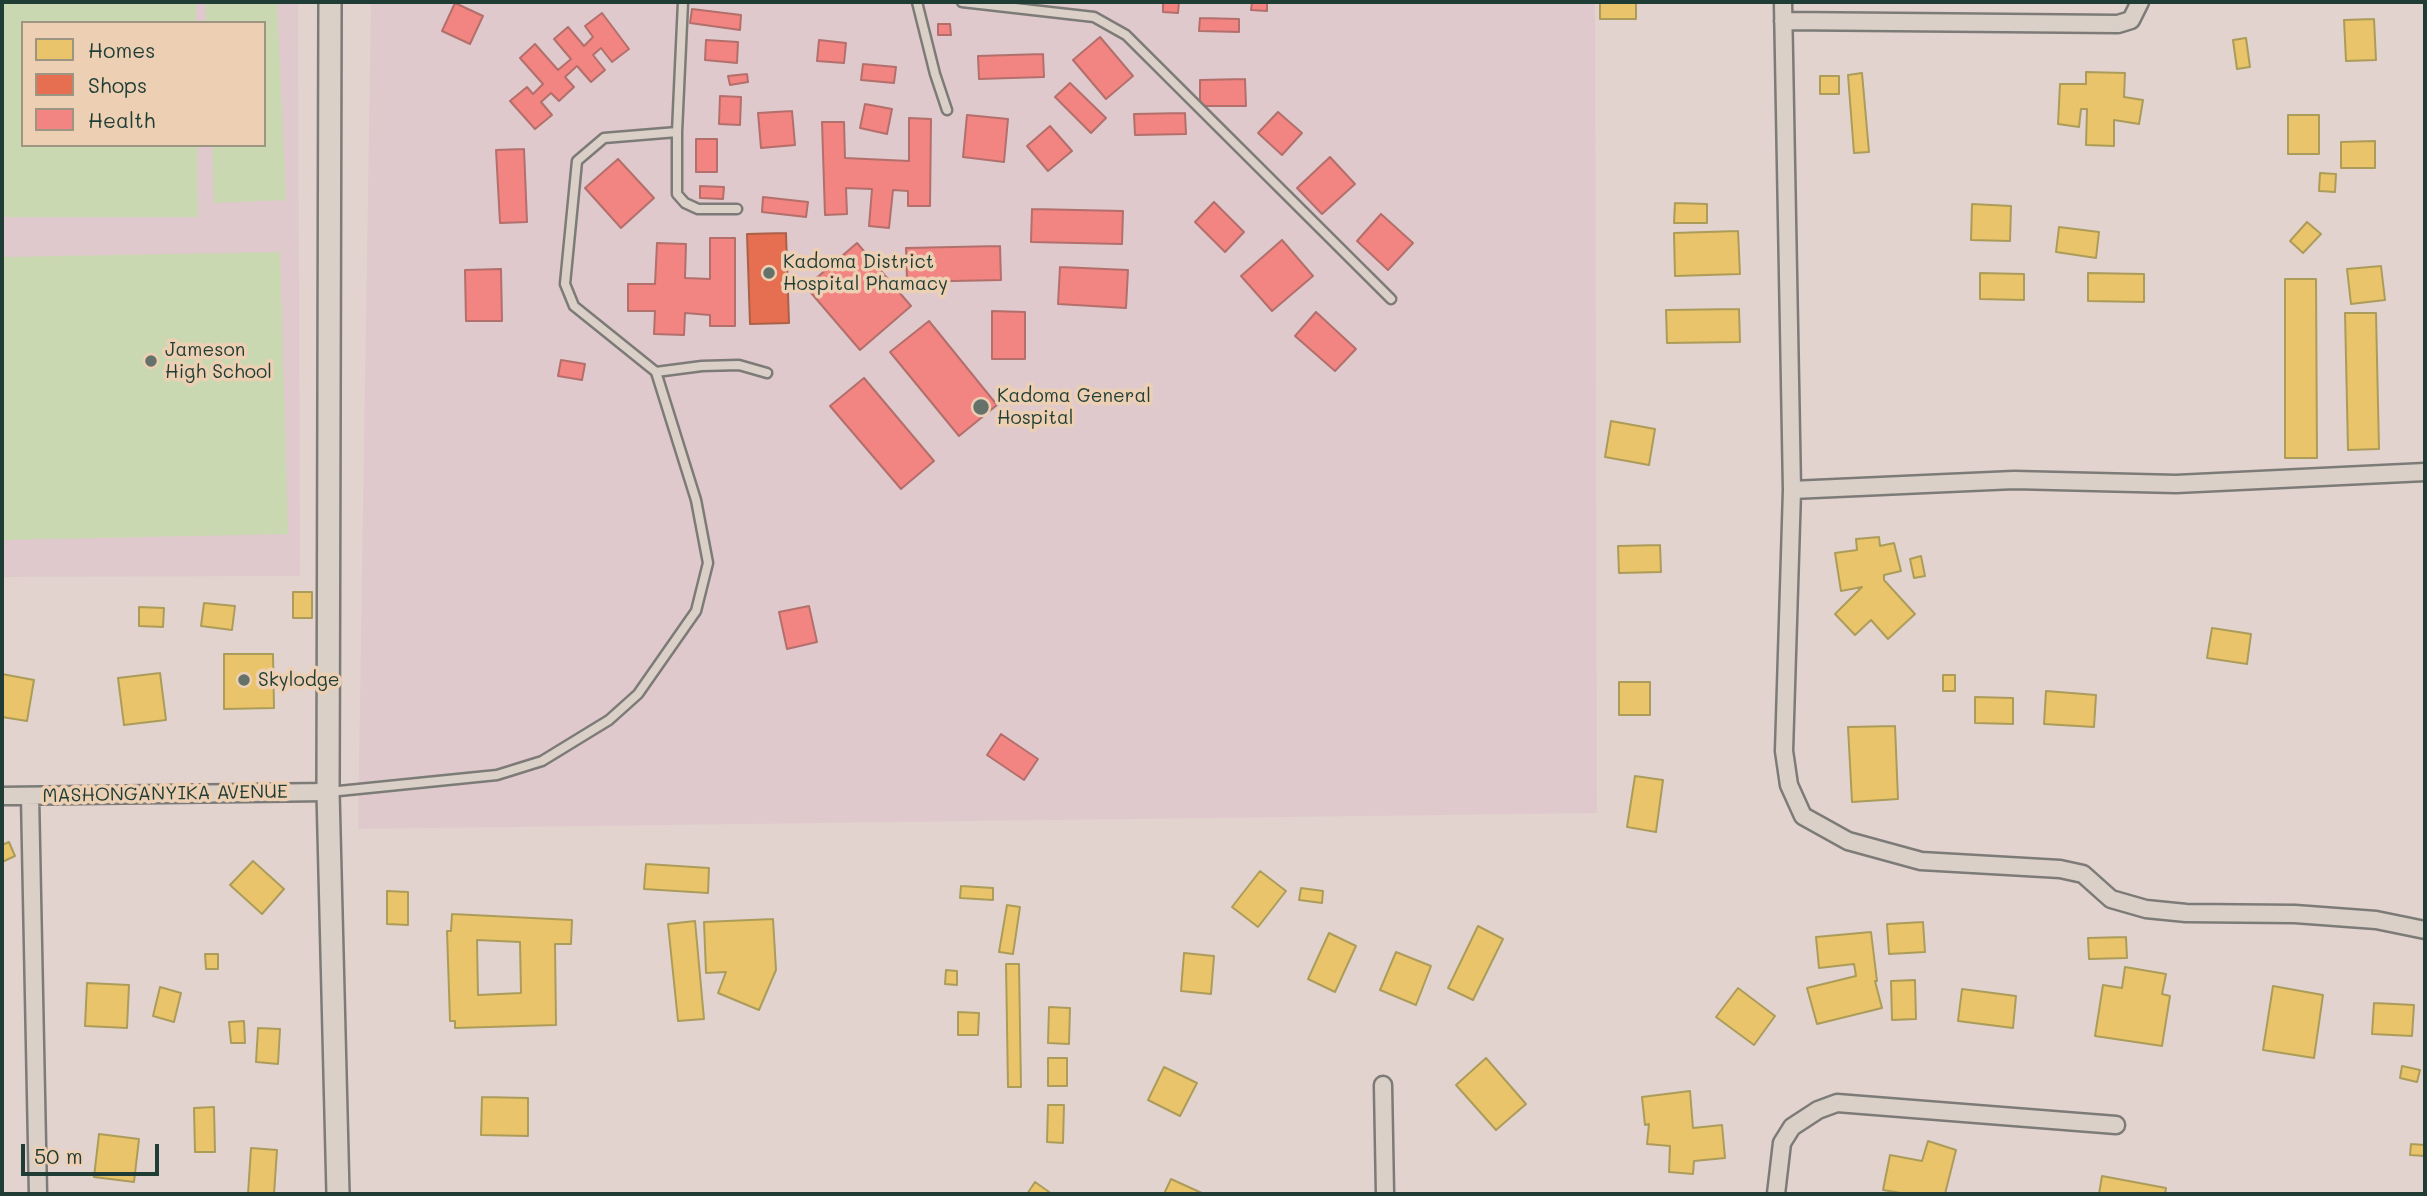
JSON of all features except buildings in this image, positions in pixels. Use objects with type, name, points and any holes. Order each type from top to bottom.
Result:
[{"type":"main road","points":[[330,2],[328,792],[338,1194]]},
{"type":"street","points":[[1783,2],[1792,490],[1784,751],[1789,785],[1803,816],[1848,842],[1921,861],[2060,869],[2083,874],[2111,900],[2146,909],[2186,913],[2295,914],[2376,920],[2425,930]]},
{"type":"street","points":[[1783,21],[2118,24],[2131,20],[2140,2]]},
{"type":"street","points":[[1792,490],[2014,480],[2176,484],[2425,472]]},
{"type":"street","name":"MASHONGANYIKA AVENUE","points":[[2,796],[328,792]]},
{"type":"street","points":[[30,796],[38,1194]]},
{"type":"street","points":[[1383,1085],[1385,1194]]},
{"type":"street","points":[[1776,1194],[1782,1143],[1792,1127],[1818,1110],[1837,1103],[2116,1125]]},
{"type":"lane","points":[[683,2],[677,194],[685,204],[698,209],[737,209]]},
{"type":"lane","points":[[917,2],[934,74],[947,110]]},
{"type":"lane","points":[[962,2],[1094,17],[1126,35],[1391,299]]},
{"type":"lane","points":[[328,792],[497,775],[542,761],[608,720],[638,694],[696,611],[708,564],[696,500],[656,372],[574,306],[565,284],[577,161],[604,138],[677,132]]},
{"type":"lane","points":[[656,372],[702,366],[739,365],[767,373]]},
{"type":"shaded area","name":"Jameson High School","points":[[2,2],[298,2],[300,576],[2,577]]},
{"type":"shaded area","name":"Kadoma General Hospital","points":[[371,2],[1595,2],[1597,813],[358,829]]},
{"type":"green space","points":[[2,2],[196,2],[196,21],[21,21],[21,147],[197,147],[198,217],[2,217]]},
{"type":"green space","points":[[205,2],[277,2],[286,200],[214,203],[212,147],[266,147],[266,21],[206,21]]},
{"type":"green space","points":[[280,252],[288,534],[2,540],[2,257]]},
{"type":"place","name":"Kadoma District Hospital Phamacy","points":[[769,273]]},
{"type":"place","name":"Jameson High School","points":[[151,361]]},
{"type":"place","name":"Kadoma General Hospital","points":[[981,407]]},
{"type":"place","name":"Skylodge","points":[[244,680]]}]
